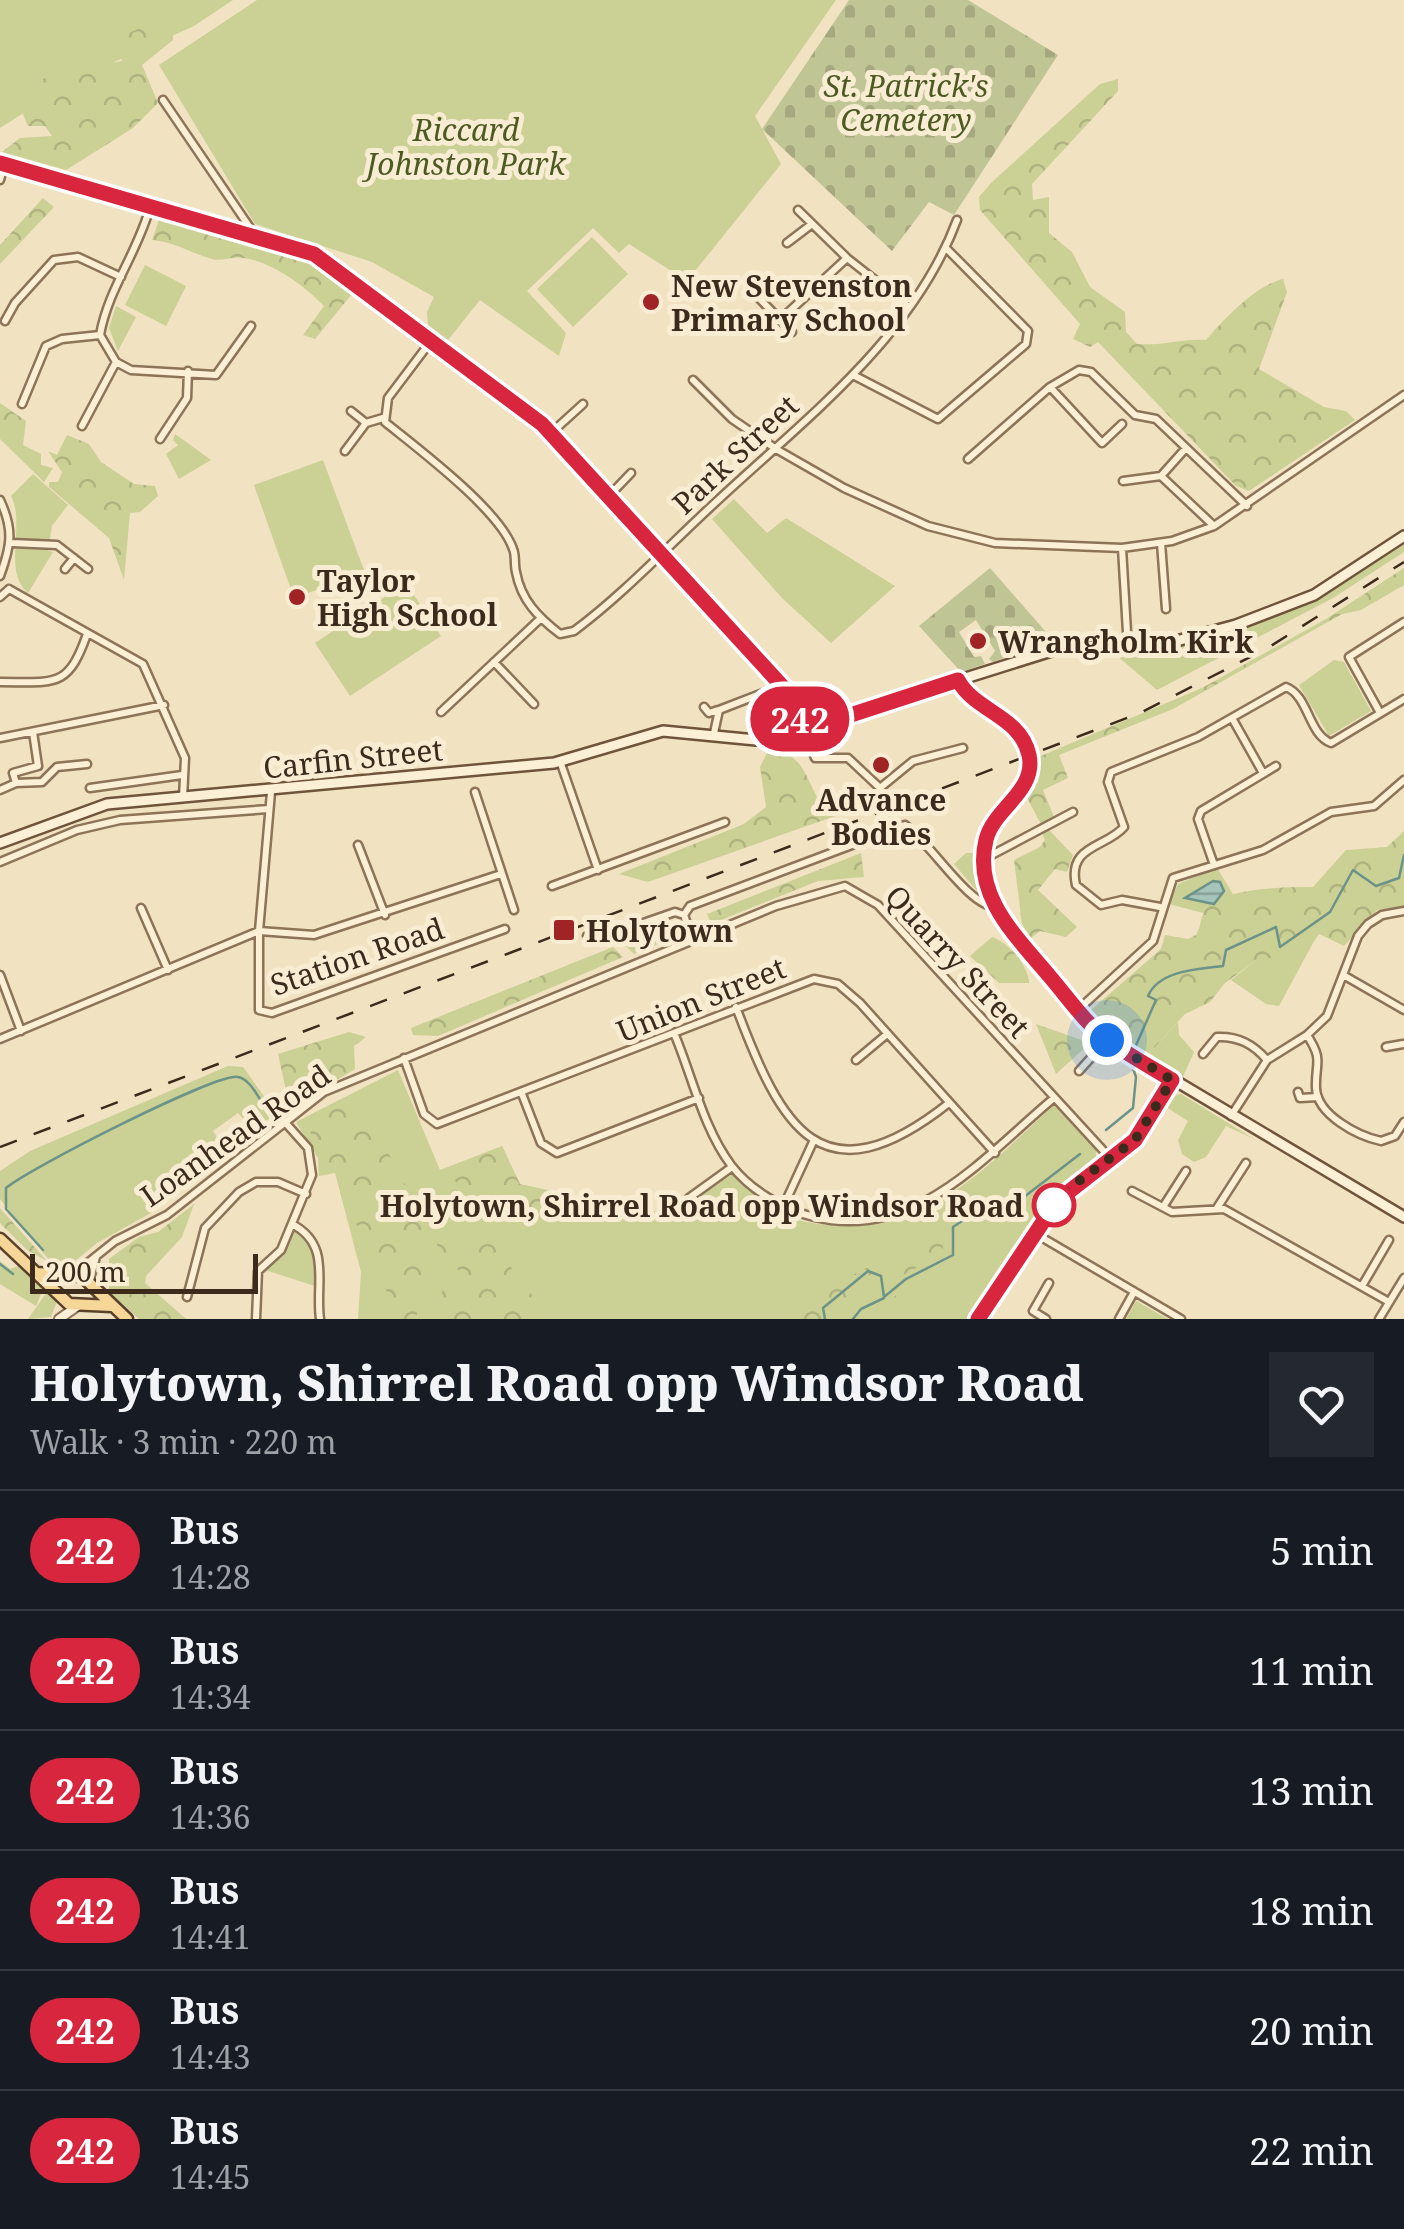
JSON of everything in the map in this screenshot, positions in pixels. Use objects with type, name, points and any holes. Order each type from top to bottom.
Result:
[{"type":"main road","points":[[2,164],[314,254],[519,405],[550,434],[794,699],[800,720],[794,732],[807,738],[813,726]]},
{"type":"main road","points":[[800,720],[813,726],[1060,648],[1128,649],[1194,638],[1278,610],[1329,587],[1404,536]]},
{"type":"main road","points":[[958,680],[974,702],[995,712],[1025,742],[1030,768],[1025,783],[986,838],[984,859],[996,906],[1020,944],[1107,1040],[1404,1218]]},
{"type":"main road","name":"Carfin Street","points":[[0,843],[86,808],[560,762],[663,731],[756,740],[794,732]]},
{"type":"main road","points":[[0,1239],[62,1296],[82,1304],[112,1306]]},
{"type":"main road","points":[[34,1273],[70,1276],[89,1284],[127,1319]]},
{"type":"main road","points":[[62,1296],[70,1276]]},
{"type":"main road","points":[[82,1304],[89,1284]]},
{"type":"street","points":[[163,100],[255,235]]},
{"type":"street","points":[[0,180],[2,164]]},
{"type":"street","points":[[151,206],[141,242],[104,314],[100,335],[116,362],[146,373],[188,371],[216,375],[251,326]]},
{"type":"street","points":[[798,210],[846,258],[908,306]]},
{"type":"street","name":"Park Street","points":[[540,619],[560,634],[574,631],[776,449],[853,375],[908,306],[946,248],[957,220]]},
{"type":"street","points":[[787,243],[812,224]]},
{"type":"street","points":[[853,375],[938,419],[1026,344],[1028,331],[946,248]]},
{"type":"street","points":[[5,321],[15,303],[54,260],[78,257],[121,277]]},
{"type":"street","points":[[780,320],[846,258]]},
{"type":"street","points":[[752,292],[792,332]]},
{"type":"street","points":[[22,404],[46,346],[62,338],[100,335]]},
{"type":"street","points":[[383,418],[388,398],[432,341]]},
{"type":"street","points":[[82,426],[116,362]]},
{"type":"street","points":[[968,459],[1050,387],[1079,370],[1091,372],[1136,415],[1156,419],[1247,506]]},
{"type":"street","points":[[160,440],[187,398],[188,371]]},
{"type":"street","points":[[693,380],[732,419],[776,449],[844,488],[928,526],[994,543],[1122,548],[1161,543],[1214,526],[1404,395]]},
{"type":"street","points":[[1050,387],[1102,443],[1122,424]]},
{"type":"street","points":[[550,434],[583,404]]},
{"type":"street","points":[[351,412],[366,423]]},
{"type":"street","points":[[345,450],[366,423],[383,418]]},
{"type":"street","points":[[383,418],[479,503],[514,548],[519,590],[540,619],[441,712]]},
{"type":"street","points":[[1123,481],[1160,476],[1186,448]]},
{"type":"street","points":[[608,497],[631,473]]},
{"type":"street","points":[[1160,476],[1214,526]]},
{"type":"street","points":[[0,500],[10,522],[12,543],[0,576],[8,581],[9,589]]},
{"type":"street","points":[[12,543],[51,544],[88,569]]},
{"type":"street","points":[[1161,543],[1166,609]]},
{"type":"street","points":[[1122,548],[1128,649]]},
{"type":"street","points":[[64,569],[74,558]]},
{"type":"street","points":[[0,597],[9,589]]},
{"type":"street","points":[[9,589],[87,634],[118,646],[143,664],[185,758],[183,798]]},
{"type":"street","points":[[1379,712],[1350,656],[1404,622]]},
{"type":"street","points":[[0,682],[66,676],[76,666],[87,634]]},
{"type":"street","points":[[494,662],[534,704]]},
{"type":"street","points":[[704,707],[708,713],[782,686]]},
{"type":"street","points":[[1160,907],[1122,900],[1102,904],[1076,885],[1074,874],[1086,847],[1124,828],[1108,776],[1290,688],[1320,737],[1331,743],[1404,699]]},
{"type":"street","points":[[0,738],[164,705]]},
{"type":"street","points":[[714,733],[719,710]]},
{"type":"street","points":[[1232,718],[1263,773]]},
{"type":"street","points":[[0,776],[38,766],[33,732]]},
{"type":"street","points":[[807,738],[815,758],[848,758],[880,788],[913,761],[963,748]]},
{"type":"street","points":[[560,762],[598,870]]},
{"type":"street","points":[[0,790],[16,783],[42,782],[57,768],[86,764]]},
{"type":"street","points":[[1213,862],[1198,815],[1276,766]]},
{"type":"street","points":[[14,773],[16,783]]},
{"type":"street","points":[[90,788],[182,775]]},
{"type":"street","points":[[894,776],[904,787]]},
{"type":"street","points":[[1078,1010],[1153,941],[1160,907],[1172,878],[1213,862],[1263,850],[1331,812],[1374,806],[1404,780]]},
{"type":"street","name":"Station Road","points":[[271,792],[259,931],[260,1010],[272,1013],[505,929]]},
{"type":"street","points":[[474,792],[514,910]]},
{"type":"street","points":[[0,862],[77,830],[120,820],[269,809]]},
{"type":"street","points":[[984,859],[1073,812]]},
{"type":"street","points":[[552,886],[725,822]]},
{"type":"street","points":[[684,915],[690,906],[906,824],[968,890],[986,906],[996,906]]},
{"type":"street","points":[[358,845],[385,915]]},
{"type":"street","points":[[556,870],[562,883]]},
{"type":"street","points":[[0,1039],[259,931],[314,935],[385,915],[501,874]]},
{"type":"street","name":"Quarry Street","points":[[404,1058],[776,906],[845,886],[878,905],[1110,1159]]},
{"type":"street","points":[[141,908],[168,970]]},
{"type":"street","points":[[586,936],[606,936],[674,912],[684,915]]},
{"type":"street","points":[[1231,1116],[1267,1060],[1308,1036],[1327,1016],[1358,936],[1368,924],[1382,915],[1404,912]]},
{"type":"street","points":[[684,915],[693,942]]},
{"type":"street","points":[[0,975],[21,1031]]},
{"type":"street","points":[[1345,976],[1404,1010]]},
{"type":"street","name":"Union Street","points":[[404,1058],[424,1114],[437,1124],[814,979],[838,984],[995,1153]]},
{"type":"street","points":[[736,1007],[776,1105],[814,1142],[870,1150],[915,1129],[948,1103]]},
{"type":"street","points":[[674,1032],[699,1098],[732,1167],[762,1194],[837,1222],[895,1216],[929,1202],[995,1153],[1054,1098]]},
{"type":"street","points":[[1386,1047],[1404,1045],[1404,1032]]},
{"type":"street","points":[[856,1060],[886,1035]]},
{"type":"street","points":[[1203,1054],[1217,1037],[1229,1036],[1254,1045],[1267,1060]]},
{"type":"street","points":[[1308,1036],[1320,1058],[1318,1097],[1326,1112],[1374,1140],[1388,1140],[1404,1122]]},
{"type":"street","points":[[1079,1071],[1107,1040]]},
{"type":"street","name":"Loanhead Road","points":[[70,1276],[96,1256],[168,1215],[324,1092],[404,1058]]},
{"type":"street","points":[[978,1319],[1068,1189],[1135,1140],[1172,1080]]},
{"type":"street","points":[[1298,1092],[1300,1098],[1318,1097]]},
{"type":"street","points":[[522,1094],[541,1143],[557,1153],[699,1098]]},
{"type":"street","points":[[256,1319],[258,1270],[281,1250],[312,1175],[308,1148],[284,1120]]},
{"type":"street","points":[[784,1205],[814,1142]]},
{"type":"street","points":[[1217,1209],[1246,1162]]},
{"type":"street","points":[[1230,1164],[1240,1171]]},
{"type":"street","points":[[689,1198],[732,1167]]},
{"type":"street","points":[[1163,1207],[1186,1171]]},
{"type":"street","points":[[1168,1175],[1179,1181]]},
{"type":"street","points":[[187,1297],[204,1228],[239,1192],[256,1182],[278,1182],[306,1194]]},
{"type":"street","points":[[1132,1190],[1172,1212],[1217,1209],[1240,1217],[1389,1302]]},
{"type":"street","points":[[1144,1210],[1150,1201]]},
{"type":"street","points":[[292,1224],[309,1234],[319,1254],[320,1319]]},
{"type":"street","points":[[1036,1234],[1181,1319]]},
{"type":"street","points":[[1361,1287],[1389,1240]]},
{"type":"street","points":[[89,1284],[96,1256]]},
{"type":"street","points":[[1379,1319],[1404,1278]]},
{"type":"street","points":[[1046,1319],[1033,1311],[1049,1283]]},
{"type":"street","points":[[1119,1319],[1134,1292]]},
{"type":"street","points":[[58,1319],[62,1296]]},
{"type":"street","points":[[58,1319],[82,1304]]},
{"type":"green space","points":[[0,0],[233,0],[194,26],[79,78],[0,128]]},
{"type":"green space","name":"Riccard Johnston Park","points":[[257,0],[836,0],[755,116],[781,164],[687,281],[629,244],[619,253],[593,228],[527,291],[566,333],[559,356],[480,300],[448,340],[428,325],[427,312],[434,297],[372,262],[255,224],[159,65]]},
{"type":"green space","name":"St. Patrick's Cemetery","points":[[849,0],[968,0],[1058,55],[954,215],[929,202],[892,251],[762,129]]},
{"type":"green space","points":[[151,24],[173,29],[173,40],[142,65],[158,103],[133,128],[66,170],[2,152],[20,138],[52,136],[45,126],[28,126],[22,112],[31,85],[53,74],[122,61],[118,37]]},
{"type":"green space","points":[[1118,79],[1118,91],[1032,184],[1033,200],[1049,197],[1049,233],[1072,252],[1090,287],[1125,312],[1126,332],[1137,344],[1206,340],[1252,295],[1283,279],[1287,292],[1259,369],[1324,407],[1346,411],[1355,420],[1249,491],[1236,486],[1098,342],[1090,347],[1073,339],[1080,324],[980,210],[979,197],[992,182],[1100,84]]},
{"type":"green space","points":[[43,198],[54,207],[0,264],[0,245]]},
{"type":"green space","points":[[160,217],[307,260],[352,294],[315,339],[303,335],[324,306],[307,290],[276,269],[254,260],[212,259],[152,240]]},
{"type":"green space","points":[[592,237],[628,274],[573,327],[537,289]]},
{"type":"green space","points":[[145,265],[186,286],[166,326],[125,305]]},
{"type":"green space","points":[[116,306],[136,317],[118,351],[109,328]]},
{"type":"green space","points":[[0,403],[26,421],[23,445],[41,454],[41,465],[53,468],[44,482],[0,439]]},
{"type":"green space","points":[[175,434],[211,460],[179,479],[166,454],[178,445],[173,440]]},
{"type":"green space","points":[[67,435],[89,444],[101,462],[134,484],[155,486],[158,496],[140,512],[130,513],[124,580],[109,538],[49,487],[49,482],[58,482],[62,472],[48,451],[57,455]]},
{"type":"green space","points":[[323,460],[365,573],[294,598],[254,485]]},
{"type":"green space","points":[[33,474],[68,505],[52,526],[48,551],[53,552],[28,593],[16,573],[16,520],[11,496]]},
{"type":"green space","points":[[734,499],[767,533],[786,518],[895,586],[831,643],[782,598],[712,519]]},
{"type":"green space","points":[[1404,542],[1404,552],[1333,598],[1157,690],[1116,655],[1196,643],[1268,620],[1303,604]]},
{"type":"green space","points":[[990,568],[1053,640],[993,662],[989,659],[995,651],[976,620],[959,632],[974,657],[981,656],[985,664],[961,672],[919,626]]},
{"type":"green space","points":[[1404,568],[1404,585],[1361,610],[1342,614],[1173,709],[1059,755],[1068,778],[1043,790],[1054,817],[1041,824],[1026,796],[1034,778],[1036,758],[1202,688],[1326,619]]},
{"type":"green space","points":[[406,583],[441,636],[350,696],[315,643]]},
{"type":"green space","points":[[1334,660],[1344,662],[1371,711],[1329,736],[1299,685]]},
{"type":"green space","points":[[768,751],[781,752],[798,762],[824,807],[837,806],[841,814],[648,882],[619,874],[744,824],[766,807],[760,767]]},
{"type":"green space","points":[[1049,830],[1073,855],[1067,872],[1055,869],[1038,890],[1077,927],[1066,937],[1040,931],[1031,938],[1022,924],[1014,860],[1040,847],[1045,840],[1042,833]]},
{"type":"green space","points":[[1404,831],[1404,906],[1377,910],[1344,946],[1319,934],[1313,943],[1290,955],[1256,960],[1224,984],[1210,1002],[1185,1014],[1146,1057],[1125,1045],[1091,1010],[1161,949],[1165,935],[1188,939],[1196,935],[1203,914],[1221,898],[1253,890],[1313,887],[1346,850],[1387,847]]},
{"type":"green space","points":[[861,853],[864,877],[818,881],[711,924],[707,914]]},
{"type":"green space","points":[[966,853],[979,853],[981,889],[977,891],[954,864]]},
{"type":"green space","points":[[1217,868],[1233,894],[1203,913],[1169,904],[1178,884]]},
{"type":"green space","points":[[672,924],[676,936],[634,954],[623,943]]},
{"type":"green space","points":[[992,937],[1016,955],[1029,983],[999,983],[970,956]]},
{"type":"green space","points":[[1313,943],[1279,1006],[1266,1004],[1231,980],[1256,960]]},
{"type":"green space","points":[[613,947],[623,957],[438,1036],[413,1035],[411,1028]]},
{"type":"green space","points":[[1178,1022],[1179,1035],[1194,1052],[1182,1079],[1146,1057]]},
{"type":"green space","points":[[1036,1024],[1090,1043],[1056,1074]]},
{"type":"green space","points":[[349,1032],[366,1037],[354,1046],[355,1069],[324,1088],[287,1095],[278,1054]]},
{"type":"green space","points":[[228,1066],[243,1067],[276,1113],[255,1131],[238,1113],[213,1131],[227,1151],[158,1209],[97,1243],[69,1266],[53,1265],[0,1199],[0,1171],[30,1151]]},
{"type":"green space","points":[[398,1070],[440,1170],[502,1146],[522,1189],[649,1212],[680,1209],[733,1174],[767,1205],[798,1220],[832,1225],[899,1218],[955,1191],[1054,1105],[1096,1148],[1096,1159],[1046,1207],[970,1319],[358,1319],[361,1272],[335,1173],[319,1176],[318,1158],[296,1122]]},
{"type":"green space","points":[[1181,1094],[1254,1139],[1226,1126],[1206,1157],[1194,1162],[1182,1154],[1178,1140],[1188,1121],[1166,1107],[1175,1095]]},
{"type":"green space","points":[[351,1099],[390,1156],[421,1224],[429,1268],[417,1319],[387,1319],[386,1281],[352,1216],[336,1170],[322,1169],[316,1142],[304,1121]]},
{"type":"green space","points":[[502,1146],[520,1184],[581,1197],[605,1210],[501,1205],[483,1199],[447,1173]]},
{"type":"green space","points":[[426,1198],[480,1212],[444,1210],[440,1223],[451,1236],[477,1237],[493,1243],[550,1319],[439,1319],[444,1276],[460,1282],[458,1269],[437,1245]]},
{"type":"green space","points":[[194,1204],[182,1237],[146,1276],[145,1283],[186,1319],[139,1319],[109,1292],[109,1259],[139,1237],[158,1232]]},
{"type":"green space","points":[[0,1208],[47,1261],[27,1250],[0,1223]]},
{"type":"green space","points":[[293,1227],[314,1244],[318,1287],[262,1269],[275,1257]]},
{"type":"green space","points":[[943,1228],[943,1253],[894,1280],[844,1319],[793,1319],[851,1276]]},
{"type":"green space","points":[[0,1261],[10,1269],[18,1266],[43,1289],[36,1306],[0,1284]]},
{"type":"green space","points":[[915,1285],[895,1319],[879,1319],[885,1302]]},
{"type":"green space","points":[[49,1289],[57,1301],[51,1317],[28,1319]]},
{"type":"green space","points":[[1136,1301],[1168,1319],[1126,1319]]},
{"type":"water","points":[[1213,881],[1220,882],[1224,891],[1214,904],[1185,898]]},
{"type":"waterway","points":[[1133,1052],[1156,1000],[1148,996],[1161,981],[1181,972],[1223,966],[1226,950],[1276,927],[1280,947],[1330,912],[1353,870],[1376,886],[1399,878],[1404,855]]},
{"type":"waterway","points":[[1106,1130],[1133,1108],[1136,1077],[1130,1060]]},
{"type":"waterway","points":[[43,1250],[6,1209],[6,1188],[21,1178],[122,1124],[223,1080],[242,1078],[264,1105]]},
{"type":"waterway","points":[[825,1319],[823,1308],[868,1271],[881,1276],[884,1297],[906,1279],[953,1255],[953,1227],[991,1202],[1024,1197],[1080,1154]]},
{"type":"waterway","points":[[0,1264],[13,1274]]},
{"type":"waterway","points":[[853,1319],[861,1309],[884,1298]]},
{"type":"railway","points":[[0,1147],[1140,713],[1266,649],[1404,562]]},
{"type":"bus line","name":"242","points":[[0,163],[314,254],[542,424],[794,699],[800,720],[806,719],[813,726],[826,723],[958,680],[974,702],[1013,727],[1025,742],[1030,768],[1025,783],[986,838],[984,859],[990,893],[1020,944],[1096,1030],[1172,1080],[1135,1140],[1057,1201],[1018,1266],[978,1319]]},
{"type":"place","name":"New Stevenston Primary School","points":[[651,302]]},
{"type":"place","name":"Taylor High School","points":[[297,597]]},
{"type":"place","name":"Wrangholm Kirk","points":[[978,641]]},
{"type":"place","name":"Advance Bodies","points":[[881,765]]},
{"type":"place","name":"Holytown","points":[[564,930]]},
{"type":"place","name":"Holytown, Shirrel Road opp Windsor Road","points":[[1054,1205]]},
{"type":"route","points":[[1054,1205],[1068,1189],[1135,1140],[1172,1080],[1107,1040]]}]
